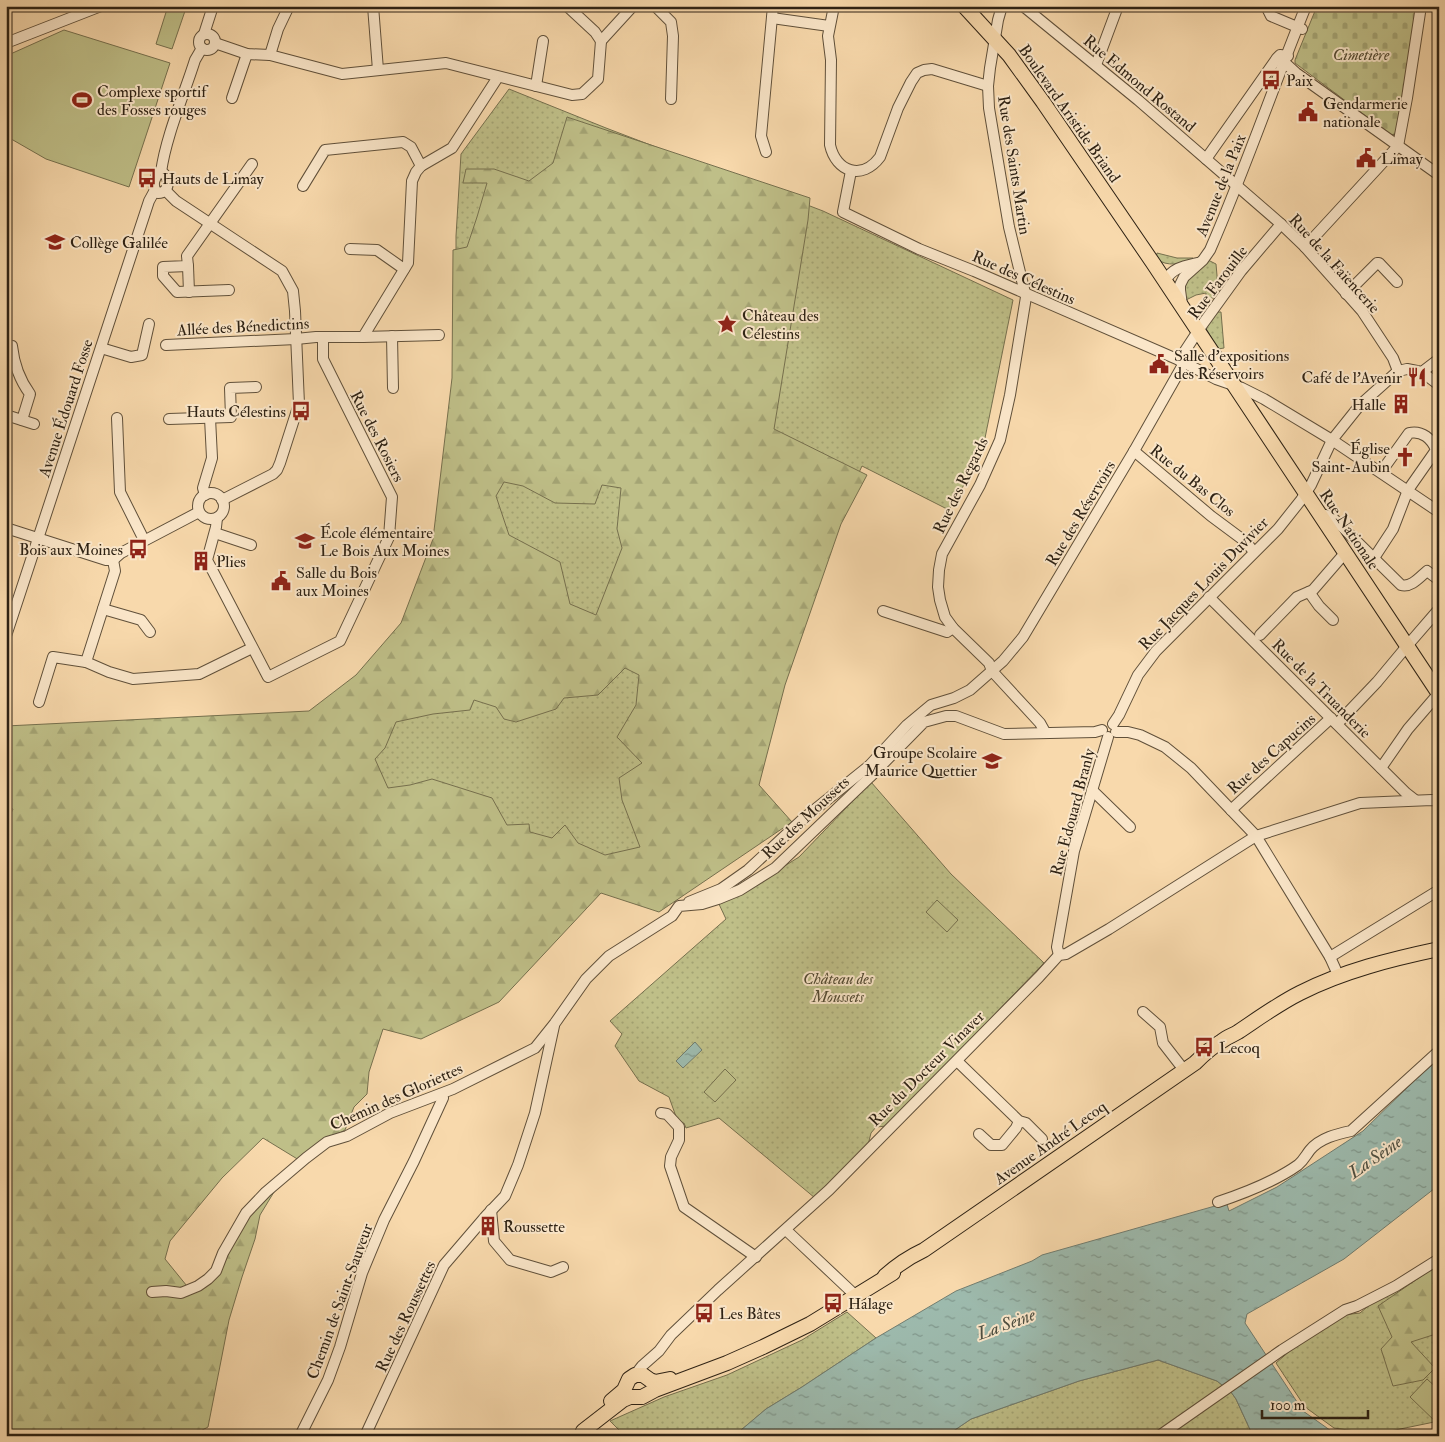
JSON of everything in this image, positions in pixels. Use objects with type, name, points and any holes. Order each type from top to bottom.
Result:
[{"type":"main road","name":"Boulevard Aristide Briand","points":[[964,6],[996,36]]},
{"type":"main road","name":"Boulevard Aristide Briand","points":[[970,6],[996,36],[1026,78],[1141,245],[1233,384]]},
{"type":"main road","name":"Rue Nationale","points":[[1233,384],[1439,694]]},
{"type":"main road","name":"Avenue André Lecoq","points":[[703,1372],[779,1340],[856,1296],[886,1276],[898,1264],[924,1250],[1190,1067],[1222,1040],[1236,1033],[1266,1012],[1299,994],[1339,977],[1378,964],[1439,949]]},
{"type":"main road","points":[[639,1378],[659,1382],[703,1372]]},
{"type":"main road","points":[[580,1434],[620,1402],[703,1372]]},
{"type":"main road","points":[[639,1378],[627,1388],[628,1391],[641,1395]]},
{"type":"main road","points":[[639,1378],[650,1385],[641,1395]]},
{"type":"main road","points":[[580,1434],[596,1416],[639,1378]]},
{"type":"street","points":[[6,43],[101,6]]},
{"type":"street","points":[[202,48],[199,44],[199,39],[204,34],[213,6]]},
{"type":"street","points":[[270,55],[278,29],[289,6]]},
{"type":"street","points":[[373,6],[378,70]]},
{"type":"street","points":[[567,6],[595,32],[601,41]]},
{"type":"street","points":[[215,43],[247,54],[270,55],[342,74],[446,63],[572,95],[582,94],[598,79],[601,41],[633,6]]},
{"type":"street","points":[[655,6],[671,22],[673,36],[671,99]]},
{"type":"street","points":[[766,152],[761,136],[773,6]]},
{"type":"street","points":[[834,6],[828,36],[831,60],[830,145],[832,155],[838,163],[851,171],[862,170],[876,162],[880,157],[898,108],[917,73],[932,69],[988,86]]},
{"type":"street","name":"Rue des Saints Martin","points":[[1002,6],[998,20],[988,86],[989,108],[1009,227],[1025,294]]},
{"type":"street","name":"Rue Edmond Rostand","points":[[1024,6],[1236,185]]},
{"type":"street","points":[[1096,65],[1118,6]]},
{"type":"street","points":[[1267,6],[1271,16],[1300,28]]},
{"type":"street","name":"Avenue de la Paix","points":[[1300,28],[1306,6]]},
{"type":"street","name":"Avenue de la Paix","points":[[1164,281],[1200,263],[1210,250],[1300,28],[1312,6]]},
{"type":"street","points":[[1305,247],[1398,146],[1421,6]]},
{"type":"street","points":[[772,18],[829,26]]},
{"type":"street","points":[[204,34],[213,36],[215,43]]},
{"type":"street","points":[[536,86],[543,41]]},
{"type":"street","points":[[202,48],[210,49],[215,43]]},
{"type":"street","points":[[160,191],[168,187],[167,176],[161,172],[163,159],[195,60],[202,48]]},
{"type":"street","points":[[232,98],[247,54]]},
{"type":"street","points":[[1206,159],[1280,55],[1287,60],[1296,73],[1439,175]]},
{"type":"street","points":[[363,337],[408,263],[412,180],[416,172],[421,166],[452,148],[498,76]]},
{"type":"street","points":[[303,186],[325,150],[403,142],[411,147],[421,166]]},
{"type":"street","points":[[189,292],[187,256],[252,164]]},
{"type":"street","name":"Rue des Célestins","points":[[851,171],[843,212],[919,249],[1264,399],[1332,440],[1439,512]]},
{"type":"street","name":"Rue de la Faïencerie","points":[[1236,185],[1305,247],[1362,311],[1393,358],[1398,371]]},
{"type":"street","points":[[160,191],[282,272],[294,296],[299,404],[277,470],[273,474],[222,500]]},
{"type":"street","name":"Avenue Édouard Fosse","points":[[6,636],[150,198],[160,191]]},
{"type":"street","name":"Rue Farouille","points":[[1182,362],[1202,325],[1241,271],[1281,224]]},
{"type":"street","points":[[350,249],[377,250],[404,268]]},
{"type":"street","points":[[1153,263],[1182,272],[1180,290],[1183,308]]},
{"type":"street","points":[[1346,294],[1377,263],[1397,282]]},
{"type":"street","points":[[188,266],[162,267],[163,276],[177,292],[229,290]]},
{"type":"street","name":"Rue des Regards","points":[[1025,294],[1010,395],[1000,440],[980,485],[942,554],[938,587],[945,617],[953,628],[989,663],[992,671],[1040,723],[1045,732]]},
{"type":"street","points":[[101,348],[131,356],[142,355],[149,324]]},
{"type":"street","name":"Allée des Bénedictins","points":[[166,345],[323,337],[439,335]]},
{"type":"street","points":[[392,336],[393,388]]},
{"type":"street","name":"Rue des Rosiers","points":[[268,677],[340,641],[389,537],[392,497],[323,359],[323,337]]},
{"type":"street","points":[[6,345],[12,346],[16,369],[21,382],[30,394],[22,420]]},
{"type":"street","points":[[1422,372],[1439,359]]},
{"type":"street","name":"Rue des Réservoirs","points":[[679,906],[721,889],[748,870],[803,818],[869,766],[906,725],[931,705],[954,698],[970,690],[1003,661],[1023,637],[1134,451],[1182,362]]},
{"type":"street","points":[[1398,371],[1407,369],[1422,372],[1439,386]]},
{"type":"street","name":"Rue Jacques Louis Duvivier","points":[[1110,730],[1138,675],[1156,651],[1278,529],[1312,485],[1332,440],[1360,404],[1398,371]]},
{"type":"street","points":[[169,419],[231,417],[230,388],[256,387]]},
{"type":"street","points":[[6,415],[34,424]]},
{"type":"street","points":[[117,418],[120,492],[144,540]]},
{"type":"street","points":[[204,495],[203,488],[212,458],[210,418]]},
{"type":"street","points":[[1374,558],[1393,529],[1408,490],[1436,450],[1433,442],[1423,434],[1409,433],[1381,472]]},
{"type":"street","name":"Rue du Bas Clos","points":[[1134,451],[1211,516],[1246,542],[1254,552]]},
{"type":"street","points":[[208,493],[216,494],[222,500],[223,508],[220,515],[216,518],[209,519],[202,516],[199,512],[198,504],[204,495],[208,493]]},
{"type":"street","points":[[6,528],[106,560],[113,560],[121,552],[199,512]]},
{"type":"street","points":[[1320,516],[1326,515],[1334,519],[1401,585],[1410,585],[1427,571],[1439,580]]},
{"type":"street","points":[[216,518],[216,527],[208,560],[272,687]]},
{"type":"street","points":[[214,534],[251,545]]},
{"type":"street","points":[[1257,639],[1297,597],[1313,590],[1345,553]]},
{"type":"street","points":[[86,662],[115,570],[113,560]]},
{"type":"street","points":[[1309,592],[1319,606],[1333,620]]},
{"type":"street","name":"Rue de la Truanderie","points":[[1209,596],[1257,639],[1334,721],[1415,800]]},
{"type":"street","points":[[103,609],[141,620],[150,632]]},
{"type":"street","name":"Rue des Capucins","points":[[1230,810],[1378,682],[1439,609]]},
{"type":"street","points":[[882,611],[947,632],[953,628]]},
{"type":"street","points":[[39,702],[53,657],[86,662],[109,672],[133,679],[200,674],[252,648]]},
{"type":"street","points":[[1381,768],[1408,729],[1439,694]]},
{"type":"street","name":"Rue des Moussets","points":[[679,906],[702,904],[718,899],[740,890],[775,868],[924,722],[946,716],[956,716],[1004,734],[1110,730],[1140,735],[1165,747],[1190,768],[1256,836],[1330,957],[1339,977]]},
{"type":"street","name":"Rue Edouard Branly","points":[[1059,955],[1057,947],[1074,851],[1110,730]]},
{"type":"street","points":[[1092,790],[1130,827]]},
{"type":"street","name":"Rue du Docteur Vinaver","points":[[639,1378],[647,1361],[659,1351],[671,1335],[829,1190],[1059,955],[1066,954],[1086,943],[1256,836],[1360,802],[1415,800],[1437,797]]},
{"type":"street","points":[[1330,957],[1439,890]]},
{"type":"street","points":[[555,1023],[586,979],[610,956],[672,916],[679,906]]},
{"type":"street","points":[[1143,1012],[1160,1027],[1163,1043],[1190,1067]]},
{"type":"street","name":"Chemin des Gloriettes","points":[[152,1292],[181,1293],[198,1286],[208,1279],[246,1213],[266,1192],[327,1142],[348,1136],[390,1113],[441,1094],[535,1048],[555,1023]]},
{"type":"street","name":"Rue des Roussettes","points":[[365,1436],[444,1265],[505,1196],[518,1165],[535,1113],[555,1023]]},
{"type":"street","points":[[1218,1202],[1243,1194],[1278,1177],[1298,1165],[1305,1159],[1310,1150],[1326,1138],[1351,1130],[1439,1050]]},
{"type":"street","points":[[957,1061],[1019,1121],[1026,1123],[1042,1139]]},
{"type":"street","name":"Chemin de Saint-Sauveur","points":[[300,1436],[328,1378],[340,1347],[362,1273],[369,1256],[384,1220],[443,1098],[441,1094]]},
{"type":"street","points":[[661,1114],[667,1114],[679,1127],[679,1140],[671,1157],[670,1166],[684,1207],[756,1256]]},
{"type":"street","points":[[979,1134],[991,1146],[1002,1145],[1016,1128],[1019,1121]]},
{"type":"street","points":[[491,1210],[494,1241],[510,1260],[551,1272],[563,1267]]},
{"type":"street","points":[[786,1230],[856,1296]]},
{"type":"street","points":[[1159,1436],[1282,1350],[1345,1310],[1396,1286],[1439,1259]]},
{"type":"green space","points":[[168,6],[185,11],[172,49],[156,44]]},
{"type":"green space","name":"Cimetière","points":[[1317,6],[1417,6],[1396,134],[1391,135],[1295,63]]},
{"type":"green space","name":"Complexe sportif des Fosses rouges","points":[[64,30],[170,63],[129,187],[46,159],[6,136],[6,56]]},
{"type":"green space","name":"Château des Célestins","points":[[509,89],[823,211],[1013,300],[985,438],[968,478],[949,510],[862,466],[664,899],[6,730],[312,713],[361,676],[406,620],[439,529],[456,377],[456,236],[461,154]]},
{"type":"green space","points":[[567,117],[810,198],[774,429],[867,475],[841,524],[785,685],[759,785],[792,822],[659,912],[601,893],[499,1002],[421,1039],[383,1029],[369,1072],[367,1094],[354,1107],[345,1130],[323,1142],[299,1160],[263,1138],[222,1178],[170,1241],[165,1259],[191,1291],[207,1284],[250,1212],[266,1196],[274,1192],[260,1215],[255,1239],[229,1320],[208,1427],[191,1436],[6,1436],[6,824],[13,809],[6,806],[6,726],[309,711],[356,675],[401,623],[433,539],[452,378],[453,250],[467,247],[487,183],[463,183],[466,169],[494,169],[529,181],[553,163]],"holes":[[[504,482],[523,486],[555,503],[595,504],[602,485],[621,488],[617,529],[622,548],[596,615],[570,604],[560,562],[509,535],[496,496]],[[625,668],[639,675],[636,705],[617,737],[642,763],[619,778],[622,800],[640,847],[605,855],[578,843],[565,825],[552,838],[530,832],[529,824],[507,825],[492,798],[432,779],[388,788],[375,759],[385,748],[396,722],[433,714],[470,710],[474,700],[496,707],[504,719],[516,722],[556,709],[564,698],[598,695]]]},
{"type":"green space","points":[[1157,253],[1177,258],[1193,258],[1193,260],[1179,264],[1170,264],[1156,259]]},
{"type":"green space","points":[[1208,260],[1216,264],[1219,298],[1206,298],[1206,293],[1186,300],[1183,286]]},
{"type":"green space","points":[[1215,312],[1221,312],[1224,348],[1218,349],[1204,325]]},
{"type":"green space","name":"Château des Moussets","points":[[871,782],[951,874],[1044,963],[887,1126],[876,1127],[871,1133],[868,1145],[815,1198],[719,1118],[686,1128],[684,1123],[679,1125],[669,1097],[639,1081],[615,1046],[622,1034],[610,1021],[726,919],[718,902],[751,887],[799,857]]},
{"type":"green space","points":[[937,900],[958,920],[947,932],[926,912]]},
{"type":"green space","points":[[725,1069],[736,1080],[715,1102],[704,1092]]},
{"type":"green space","points":[[1439,1261],[1439,1421],[1376,1434],[1334,1428],[1305,1407],[1276,1363],[1292,1349],[1343,1315],[1360,1313],[1373,1302]]},
{"type":"green space","points":[[1439,1264],[1439,1333],[1411,1342],[1435,1368],[1423,1380],[1393,1386],[1381,1349],[1392,1337],[1378,1306]]},
{"type":"green space","points":[[847,1312],[876,1338],[766,1409],[734,1436],[625,1436],[610,1421],[664,1397],[727,1375],[802,1340]]},
{"type":"green space","points":[[1158,1360],[1217,1381],[1231,1392],[1253,1436],[946,1436],[971,1419],[1079,1381]]},
{"type":"green space","points":[[1427,1379],[1439,1390],[1439,1425],[1410,1397]]},
{"type":"water","points":[[695,1042],[702,1050],[683,1068],[676,1061]]},
{"type":"water","name":"La Seine","points":[[1439,1059],[1439,1185],[1344,1259],[1247,1314],[1245,1323],[1303,1411],[1334,1433],[1349,1436],[1253,1436],[1231,1392],[1217,1381],[1158,1360],[1079,1381],[971,1419],[946,1436],[734,1436],[766,1409],[876,1338],[956,1291],[1032,1261],[1042,1255],[1222,1204],[1226,1201],[1229,1211],[1277,1187],[1363,1131]]},
{"type":"place","name":"Paix","points":[[1271,80]]},
{"type":"place","name":"Complexe sportif des Fosses rouges","points":[[82,100]]},
{"type":"place","name":"Gendarmerie nationale","points":[[1308,112]]},
{"type":"place","name":"Limay","points":[[1366,158]]},
{"type":"place","name":"Hauts de Limay","points":[[147,178]]},
{"type":"place","name":"Collège Galilée","points":[[55,242]]},
{"type":"place","name":"Château des Célestins","points":[[727,324]]},
{"type":"place","name":"Salle d'expositions des Réservoirs","points":[[1159,364]]},
{"type":"place","name":"Café de l'Avenir","points":[[1417,377]]},
{"type":"place","name":"Halle","points":[[1401,404]]},
{"type":"place","name":"Hauts Célestins","points":[[301,411]]},
{"type":"place","name":"Église Saint-Aubin","points":[[1405,457]]},
{"type":"place","name":"École élémentaire Le Bois Aux Moines","points":[[305,541]]},
{"type":"place","name":"Bois aux Moines","points":[[138,549]]},
{"type":"place","name":"Plies","points":[[201,561]]},
{"type":"place","name":"Salle du Bois aux Moines","points":[[281,581]]},
{"type":"place","name":"Groupe Scolaire Maurice Quettier","points":[[992,761]]},
{"type":"place","name":"Lecoq","points":[[1204,1047]]},
{"type":"place","name":"Roussette","points":[[488,1226]]},
{"type":"place","name":"Halage","points":[[833,1303]]},
{"type":"place","name":"Les Bâtes","points":[[704,1313]]}]
